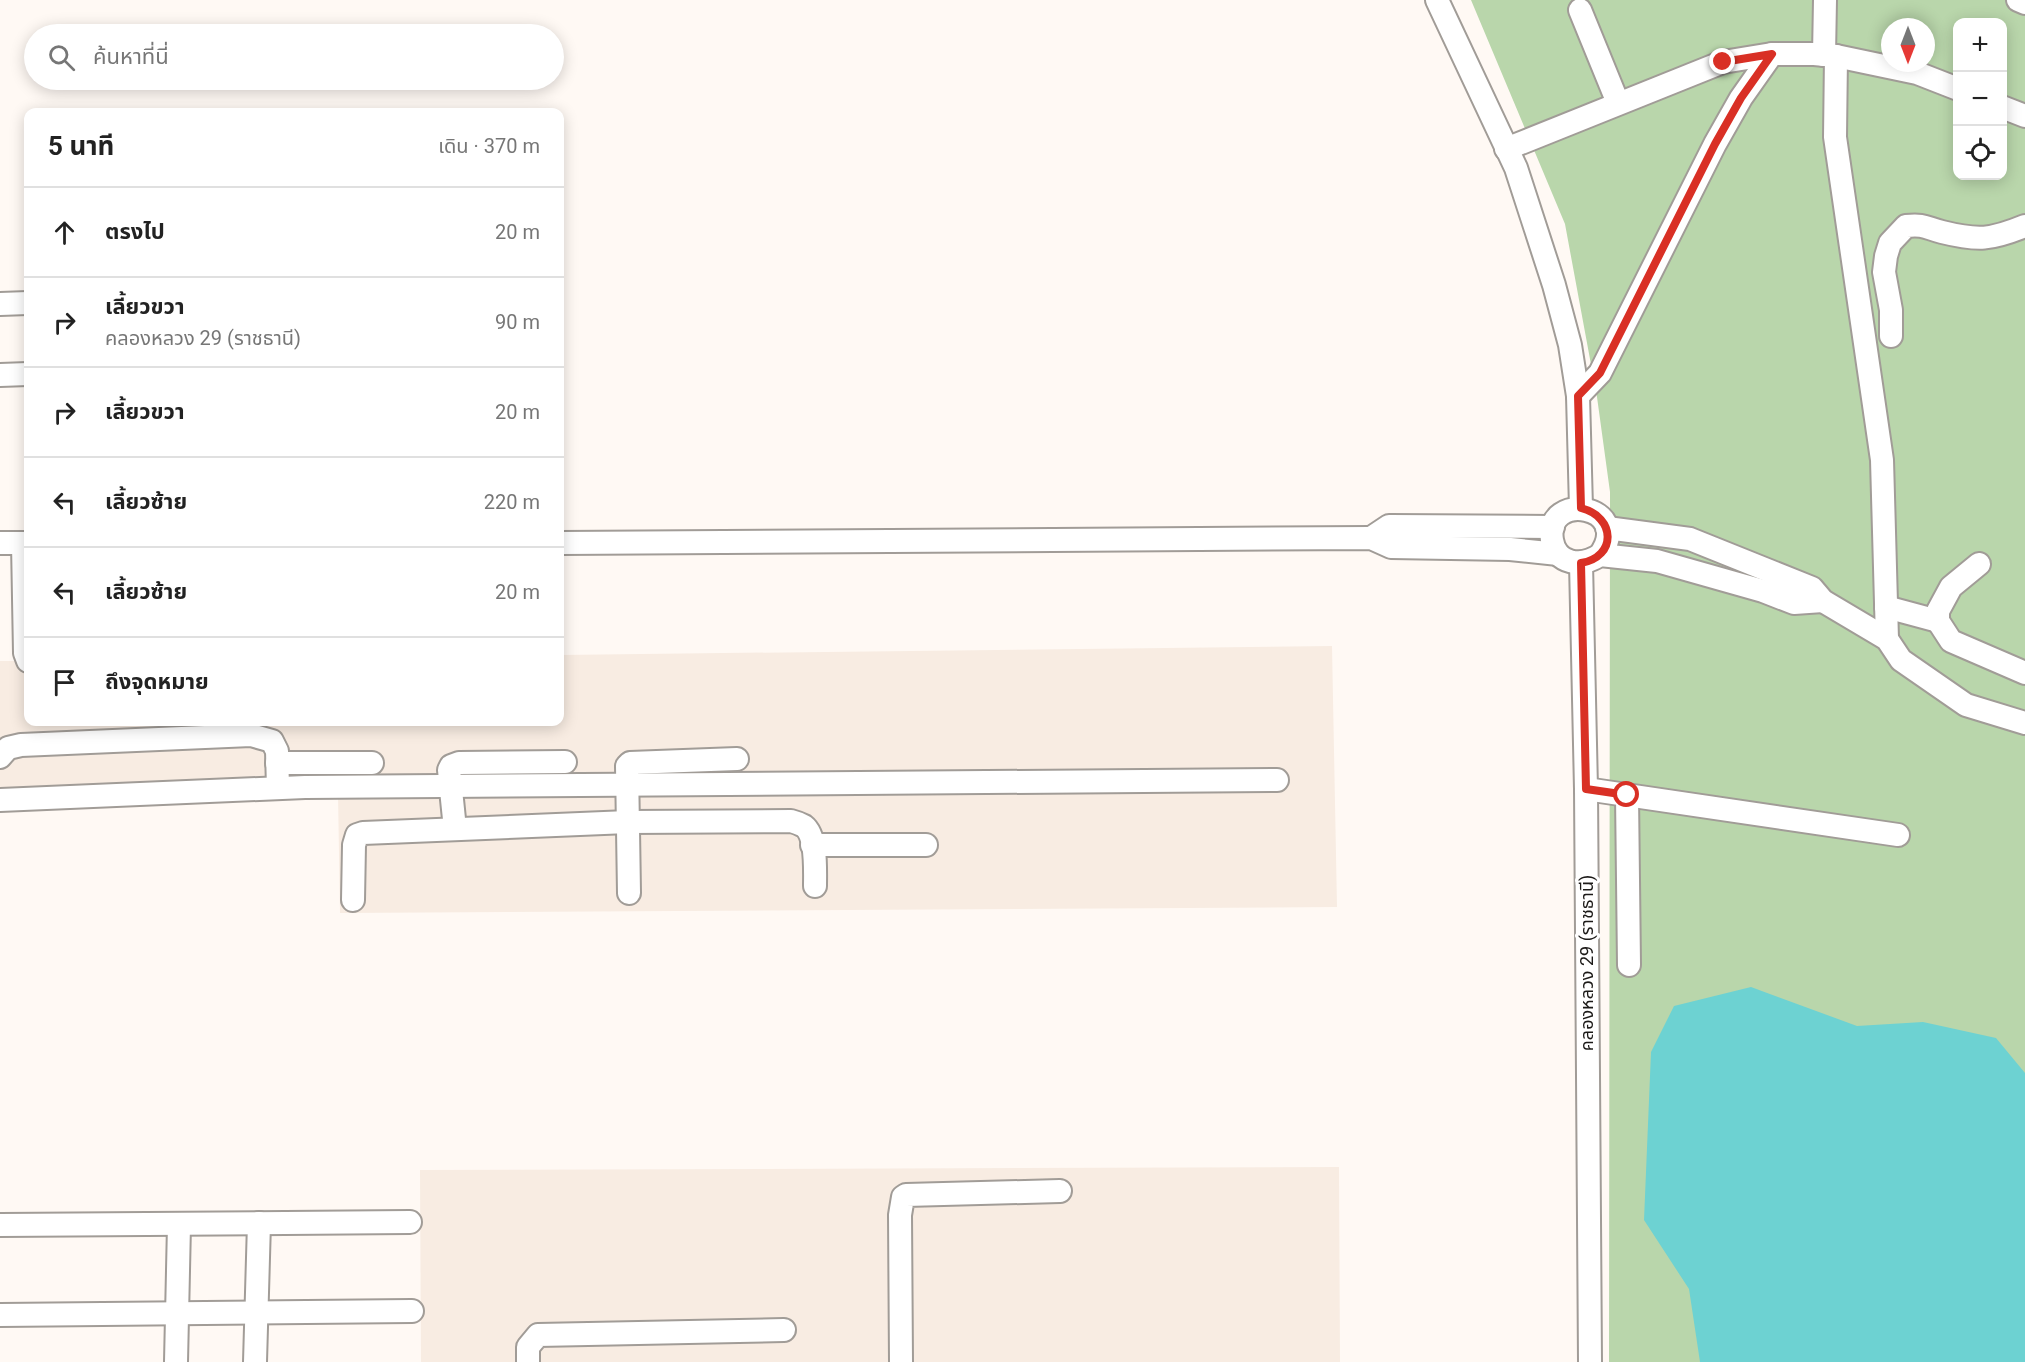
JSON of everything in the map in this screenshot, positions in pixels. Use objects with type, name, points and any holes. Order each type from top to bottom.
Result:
[{"type":"street","points":[[1437,0],[1516,168],[1554,285],[1570,345],[1578,396],[1581,508]]},
{"type":"street","points":[[1825,0],[1842,200],[1882,460],[1887,639]]},
{"type":"street","points":[[2018,0],[2025,3]]},
{"type":"street","points":[[1580,10],[1618,103]]},
{"type":"street","points":[[1506,148],[1723,62],[1772,54],[1830,55],[1917,73],[1953,87]]},
{"type":"street","points":[[1578,396],[1600,373],[1715,144],[1741,98],[1772,54]]},
{"type":"street","points":[[2007,109],[2025,116]]},
{"type":"street","points":[[1891,336],[1891,310],[1884,272],[1886,256],[1890,243],[1906,226],[1920,225],[1939,232],[1973,239],[2013,231],[2025,226]]},
{"type":"street","points":[[0,304],[24,303]]},
{"type":"street","points":[[0,375],[24,374]]},
{"type":"street","points":[[1590,559],[1605,547],[1608,538],[1607,528],[1602,519],[1593,511],[1581,508],[1568,510],[1558,518],[1553,527],[1552,536],[1558,554],[1568,561],[1590,559],[1657,561],[1763,591],[1794,603],[1823,601]]},
{"type":"street","points":[[1371,538],[1389,526],[1553,527]]},
{"type":"street","points":[[1607,528],[1690,539],[1812,588],[1823,601],[1887,639],[1901,660],[1966,705],[2025,723]]},
{"type":"street","points":[[564,543],[1371,538],[1391,547],[1510,549],[1558,554]]},
{"type":"street","points":[[0,543],[24,543]]},
{"type":"street","name":"คลองหลวง 29 (ราชธานี)","points":[[1590,559],[1586,789],[1590,1362]]},
{"type":"street","points":[[1979,564],[1951,587],[1938,611],[1938,621],[1951,641],[2025,673]]},
{"type":"street","points":[[1886,607],[1938,621]]},
{"type":"street","points":[[0,757],[8,748],[21,745],[252,735],[272,741],[277,751],[278,788]]},
{"type":"street","points":[[629,893],[627,766],[630,763],[737,759]]},
{"type":"street","points":[[455,829],[449,770],[451,766],[459,763],[565,762]]},
{"type":"street","points":[[277,763],[372,763]]},
{"type":"street","points":[[0,791],[0,800],[278,788],[451,785],[1277,780]]},
{"type":"street","points":[[791,783],[791,821]]},
{"type":"street","points":[[1586,789],[1898,835]]},
{"type":"street","points":[[1627,795],[1629,965]]},
{"type":"street","points":[[353,900],[354,845],[357,835],[371,832],[628,822],[791,821],[803,825],[810,833],[815,886]]},
{"type":"street","points":[[812,845],[926,845]]},
{"type":"street","points":[[901,1362],[900,1215],[903,1197],[906,1195],[1060,1191]]},
{"type":"street","points":[[0,1225],[410,1222]]},
{"type":"street","points":[[255,1362],[259,1223]]},
{"type":"street","points":[[177,1362],[179,1225]]},
{"type":"street","points":[[0,1315],[412,1311]]},
{"type":"street","points":[[528,1362],[528,1347],[538,1335],[784,1330]]},
{"type":"shaded area","points":[[1332,646],[1337,907],[340,913],[338,794],[0,797],[0,661],[24,661],[24,726],[564,726],[564,655]]},
{"type":"shaded area","points":[[1339,1167],[1340,1362],[421,1362],[420,1170]]},
{"type":"green space","points":[[1471,0],[2025,0],[2025,1362],[1609,1362],[1610,492],[1597,397],[1565,224]]},
{"type":"water","points":[[1751,987],[1857,1026],[1923,1022],[1996,1038],[2025,1073],[2025,1362],[1700,1362],[1689,1289],[1644,1220],[1651,1052],[1674,1006]]},
{"type":"route","points":[[1627,795],[1586,789],[1581,563],[1590,562],[1600,555],[1608,538],[1607,528],[1602,519],[1593,511],[1581,508],[1578,396],[1600,373],[1715,144],[1741,98],[1772,54],[1723,62]]}]
